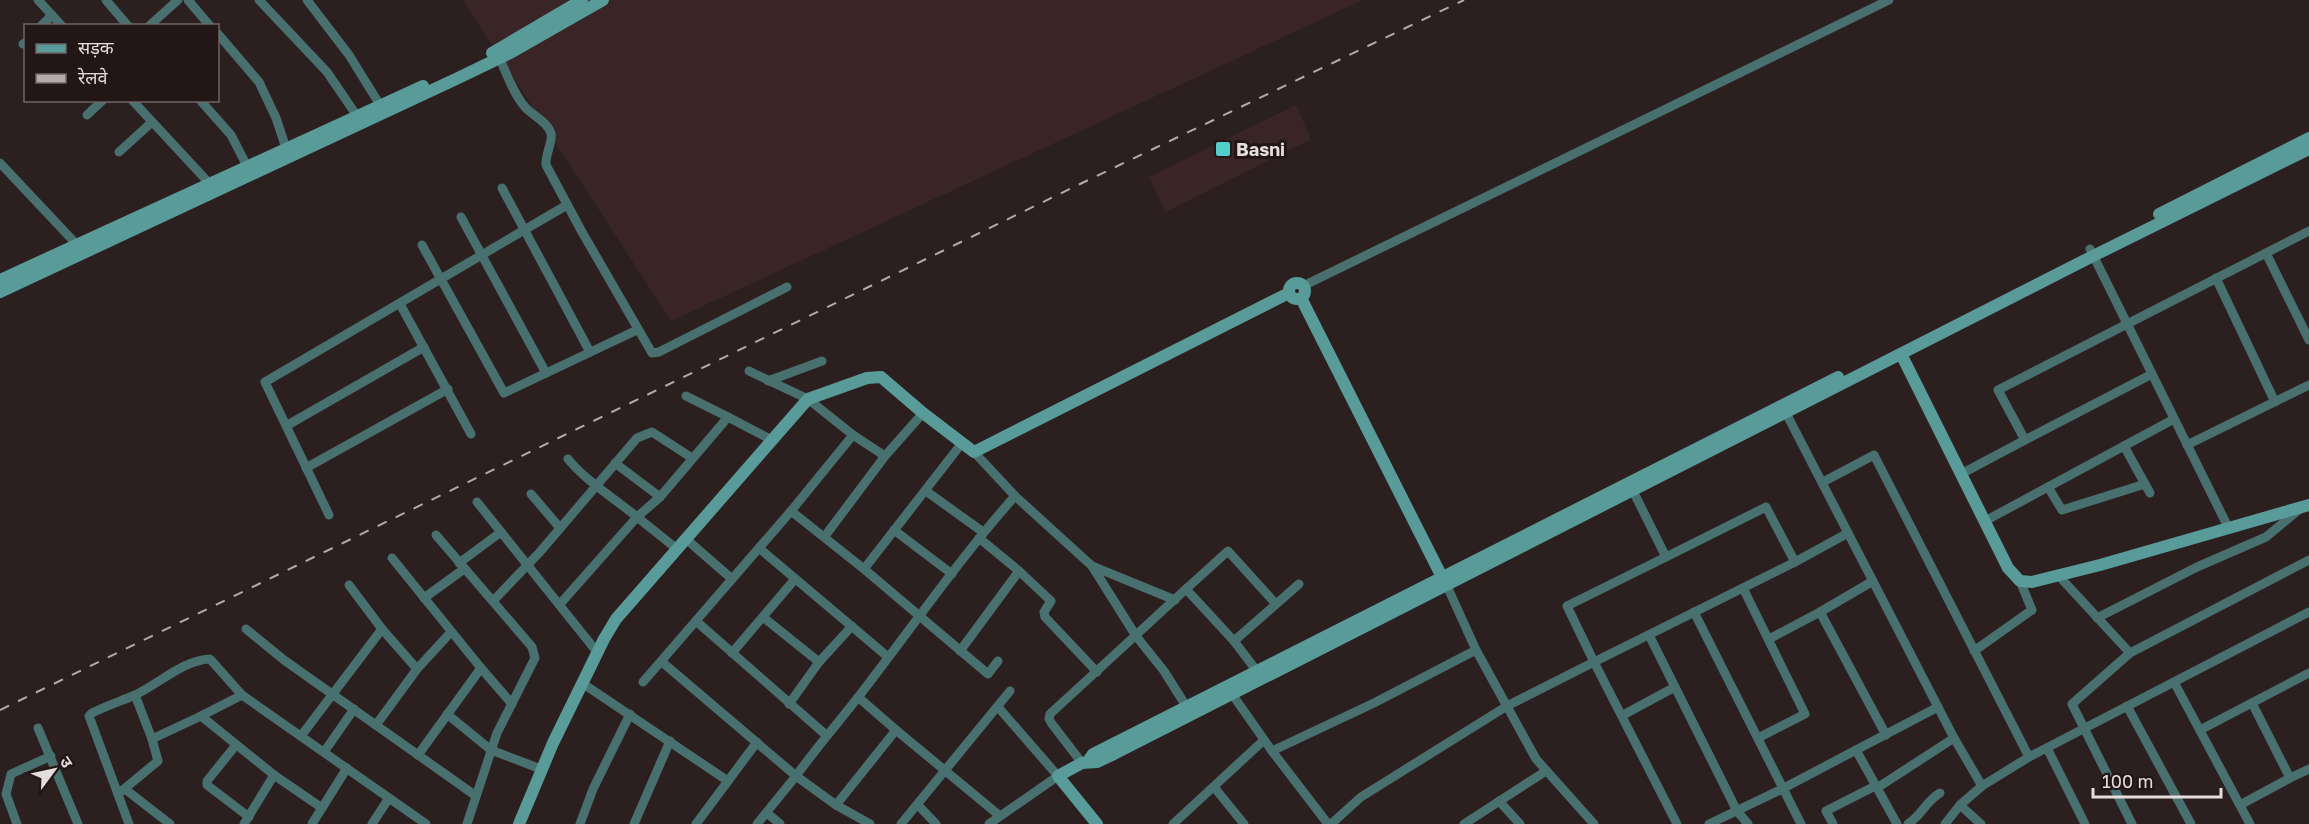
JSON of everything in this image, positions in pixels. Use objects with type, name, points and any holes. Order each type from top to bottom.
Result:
[{"type":"street","points":[[38,0],[60,24]]},
{"type":"street","points":[[106,0],[126,24]]},
{"type":"street","points":[[151,24],[178,0]]},
{"type":"street","points":[[188,0],[208,24]]},
{"type":"street","points":[[259,0],[327,72],[357,116]]},
{"type":"street","points":[[307,0],[349,55],[380,105]]},
{"type":"street","points":[[0,292],[80,248],[209,183],[247,165],[287,152],[380,105],[498,55],[582,0]]},
{"type":"street","points":[[0,280],[80,248],[498,55],[603,0]]},
{"type":"street","points":[[974,452],[1889,0]]},
{"type":"street","points":[[43,24],[52,15]]},
{"type":"street","points":[[219,34],[259,82],[276,118],[287,152]]},
{"type":"street","points":[[498,55],[511,85],[525,106],[551,131],[552,138],[545,156],[546,165],[652,353],[659,352],[788,287]]},
{"type":"street","points":[[87,115],[101,102]]},
{"type":"street","points":[[134,102],[209,183]]},
{"type":"street","points":[[202,102],[231,135],[247,165]]},
{"type":"street","points":[[119,152],[152,122]]},
{"type":"street","points":[[1603,502],[1633,491],[1901,354],[2309,138]]},
{"type":"street","points":[[858,697],[945,769],[995,821],[1058,776],[1085,762],[1093,754],[1256,670],[1444,581],[2091,253],[2309,148]]},
{"type":"street","points":[[0,163],[80,248]]},
{"type":"street","points":[[502,188],[591,352]]},
{"type":"street","points":[[329,515],[265,382],[567,205]]},
{"type":"street","points":[[461,217],[546,373]]},
{"type":"street","points":[[2025,440],[1998,390],[2309,231]]},
{"type":"street","points":[[422,245],[504,393],[637,330]]},
{"type":"street","points":[[2091,253],[2228,527]]},
{"type":"street","points":[[2266,253],[2309,340]]},
{"type":"street","points":[[2216,278],[2275,402]]},
{"type":"street","points":[[1298,292],[1444,581],[1476,650],[1536,759],[1594,824]]},
{"type":"street","points":[[400,304],[471,434]]},
{"type":"street","points":[[286,426],[424,347]]},
{"type":"street","points":[[1901,354],[2008,568],[2019,581],[2032,610],[1974,651]]},
{"type":"street","points":[[768,381],[822,361]]},
{"type":"street","points":[[749,371],[808,399],[885,456]]},
{"type":"street","points":[[1961,474],[2152,374]]},
{"type":"street","points":[[519,824],[541,769],[597,652],[629,602],[808,399],[867,378],[881,376],[923,413],[974,452],[1015,496],[1092,566],[1136,636],[1164,671],[1186,706]]},
{"type":"street","points":[[2187,445],[2309,385]]},
{"type":"street","points":[[306,468],[448,389]]},
{"type":"street","points":[[686,396],[772,440]]},
{"type":"street","points":[[825,536],[885,456],[923,413]]},
{"type":"street","points":[[1786,413],[1954,738],[1982,786]]},
{"type":"street","points":[[560,604],[637,517],[660,497],[728,417]]},
{"type":"street","points":[[1984,521],[2174,419]]},
{"type":"street","points":[[493,601],[560,528],[637,438],[652,432],[692,458]]},
{"type":"street","points":[[643,682],[854,435]]},
{"type":"street","points":[[864,569],[962,443]]},
{"type":"street","points":[[2048,487],[2062,510],[2147,489],[2124,446]]},
{"type":"street","points":[[1822,482],[1874,455],[2029,757]]},
{"type":"street","points":[[568,459],[583,476],[677,549]]},
{"type":"street","points":[[615,463],[660,497]]},
{"type":"street","points":[[926,491],[981,535],[1051,601],[1044,612],[1045,617],[1097,672]]},
{"type":"street","points":[[1633,491],[1666,557]]},
{"type":"street","points":[[531,494],[560,528]]},
{"type":"street","points":[[757,824],[858,697],[981,535],[1015,496]]},
{"type":"street","points":[[477,502],[597,652]]},
{"type":"street","points":[[2019,581],[2032,582],[2306,506]]},
{"type":"street","points":[[2097,618],[2197,567],[2266,537],[2306,506]]},
{"type":"street","points":[[1677,824],[1567,606],[1766,507],[1795,562]]},
{"type":"street","points":[[791,510],[988,674],[998,661]]},
{"type":"street","points":[[894,530],[952,574]]},
{"type":"street","points":[[424,598],[501,532]]},
{"type":"street","points":[[1232,694],[1272,751],[1330,824],[1361,797],[1507,706],[1795,562],[1848,533]]},
{"type":"street","points":[[436,535],[532,647],[535,658],[497,733],[467,824]]},
{"type":"street","points":[[686,539],[732,579]]},
{"type":"street","points":[[759,548],[888,657]]},
{"type":"street","points":[[1085,762],[1049,719],[1050,714],[1228,551],[1276,604]]},
{"type":"street","points":[[392,558],[512,704]]},
{"type":"street","points":[[2132,824],[2072,704],[2130,653],[2309,560]]},
{"type":"street","points":[[1092,566],[1174,600]]},
{"type":"street","points":[[960,651],[1019,572]]},
{"type":"street","points":[[2058,575],[2130,653]]},
{"type":"street","points":[[732,653],[795,579]]},
{"type":"street","points":[[1085,762],[1096,762],[1114,754],[1444,581]]},
{"type":"street","points":[[1769,639],[1873,581]]},
{"type":"street","points":[[1234,641],[1299,584]]},
{"type":"street","points":[[349,585],[417,669]]},
{"type":"street","points":[[1743,588],[1805,714],[1758,738]]},
{"type":"street","points":[[1186,589],[1234,641],[1256,670]]},
{"type":"street","points":[[1694,612],[1801,824]]},
{"type":"street","points":[[1820,612],[1886,735]]},
{"type":"street","points":[[1945,824],[1960,805],[1982,786],[2029,757],[2309,612]]},
{"type":"street","points":[[764,617],[819,662]]},
{"type":"street","points":[[696,621],[826,735]]},
{"type":"street","points":[[789,704],[819,662],[852,626]]},
{"type":"street","points":[[246,628],[272,651],[476,796]]},
{"type":"street","points":[[301,736],[382,628]]},
{"type":"street","points":[[376,725],[417,669],[451,632]]},
{"type":"street","points":[[1649,635],[1737,811],[1748,824]]},
{"type":"street","points":[[1272,751],[1374,703],[1476,650]]},
{"type":"street","points":[[129,824],[121,791],[89,716],[101,708],[135,695],[205,659],[210,659],[242,695],[426,824]]},
{"type":"street","points":[[662,662],[796,776],[836,805],[870,824]]},
{"type":"street","points":[[418,755],[481,668]]},
{"type":"street","points":[[2200,730],[2309,673]]},
{"type":"street","points":[[2174,682],[2250,824]]},
{"type":"street","points":[[582,683],[728,781]]},
{"type":"street","points":[[1623,715],[1675,687]]},
{"type":"street","points":[[901,824],[1010,690]]},
{"type":"street","points":[[121,791],[158,761],[135,695]]},
{"type":"street","points":[[152,740],[242,695]]},
{"type":"street","points":[[2252,703],[2290,778]]},
{"type":"street","points":[[2127,706],[2191,824]]},
{"type":"street","points":[[998,707],[1097,824]]},
{"type":"street","points":[[1709,824],[1782,789],[1938,707]]},
{"type":"street","points":[[324,752],[354,709]]},
{"type":"street","points":[[447,714],[491,750],[541,769]]},
{"type":"street","points":[[580,824],[630,714]]},
{"type":"street","points":[[201,716],[274,775],[322,808]]},
{"type":"street","points":[[38,728],[78,824]]},
{"type":"street","points":[[836,805],[896,730]]},
{"type":"street","points":[[1833,824],[1826,812],[1876,787],[1954,738]]},
{"type":"street","points":[[1173,824],[1264,740]]},
{"type":"street","points":[[634,824],[669,741]]},
{"type":"street","points":[[697,824],[757,742]]},
{"type":"street","points":[[236,745],[207,781],[207,785],[246,820],[274,775]]},
{"type":"street","points":[[2047,748],[2085,824]]},
{"type":"street","points":[[1856,750],[1897,824]]},
{"type":"street","points":[[17,824],[6,794],[11,774],[51,756]]},
{"type":"street","points":[[312,824],[347,768]]},
{"type":"street","points":[[2240,806],[2309,769]]},
{"type":"street","points":[[1464,824],[1546,771]]},
{"type":"street","points":[[1214,787],[1244,824]]},
{"type":"street","points":[[121,791],[170,824]]},
{"type":"street","points":[[1908,824],[1921,815],[1931,798],[1940,793]]},
{"type":"street","points":[[372,824],[389,798]]},
{"type":"street","points":[[1499,801],[1520,824]]},
{"type":"street","points":[[918,805],[936,824]]},
{"type":"street","points":[[1960,805],[1980,823]]},
{"type":"street","points":[[767,813],[780,824]]},
{"type":"shaded area","points":[[463,0],[1363,0],[671,321]]},
{"type":"shaded area","name":"Basni","points":[[1296,105],[1311,139],[1165,212],[1149,177]]},
{"type":"railway","points":[[0,710],[1080,184],[1464,0]]},
{"type":"place","name":"Basni","points":[[1223,149]]}]
